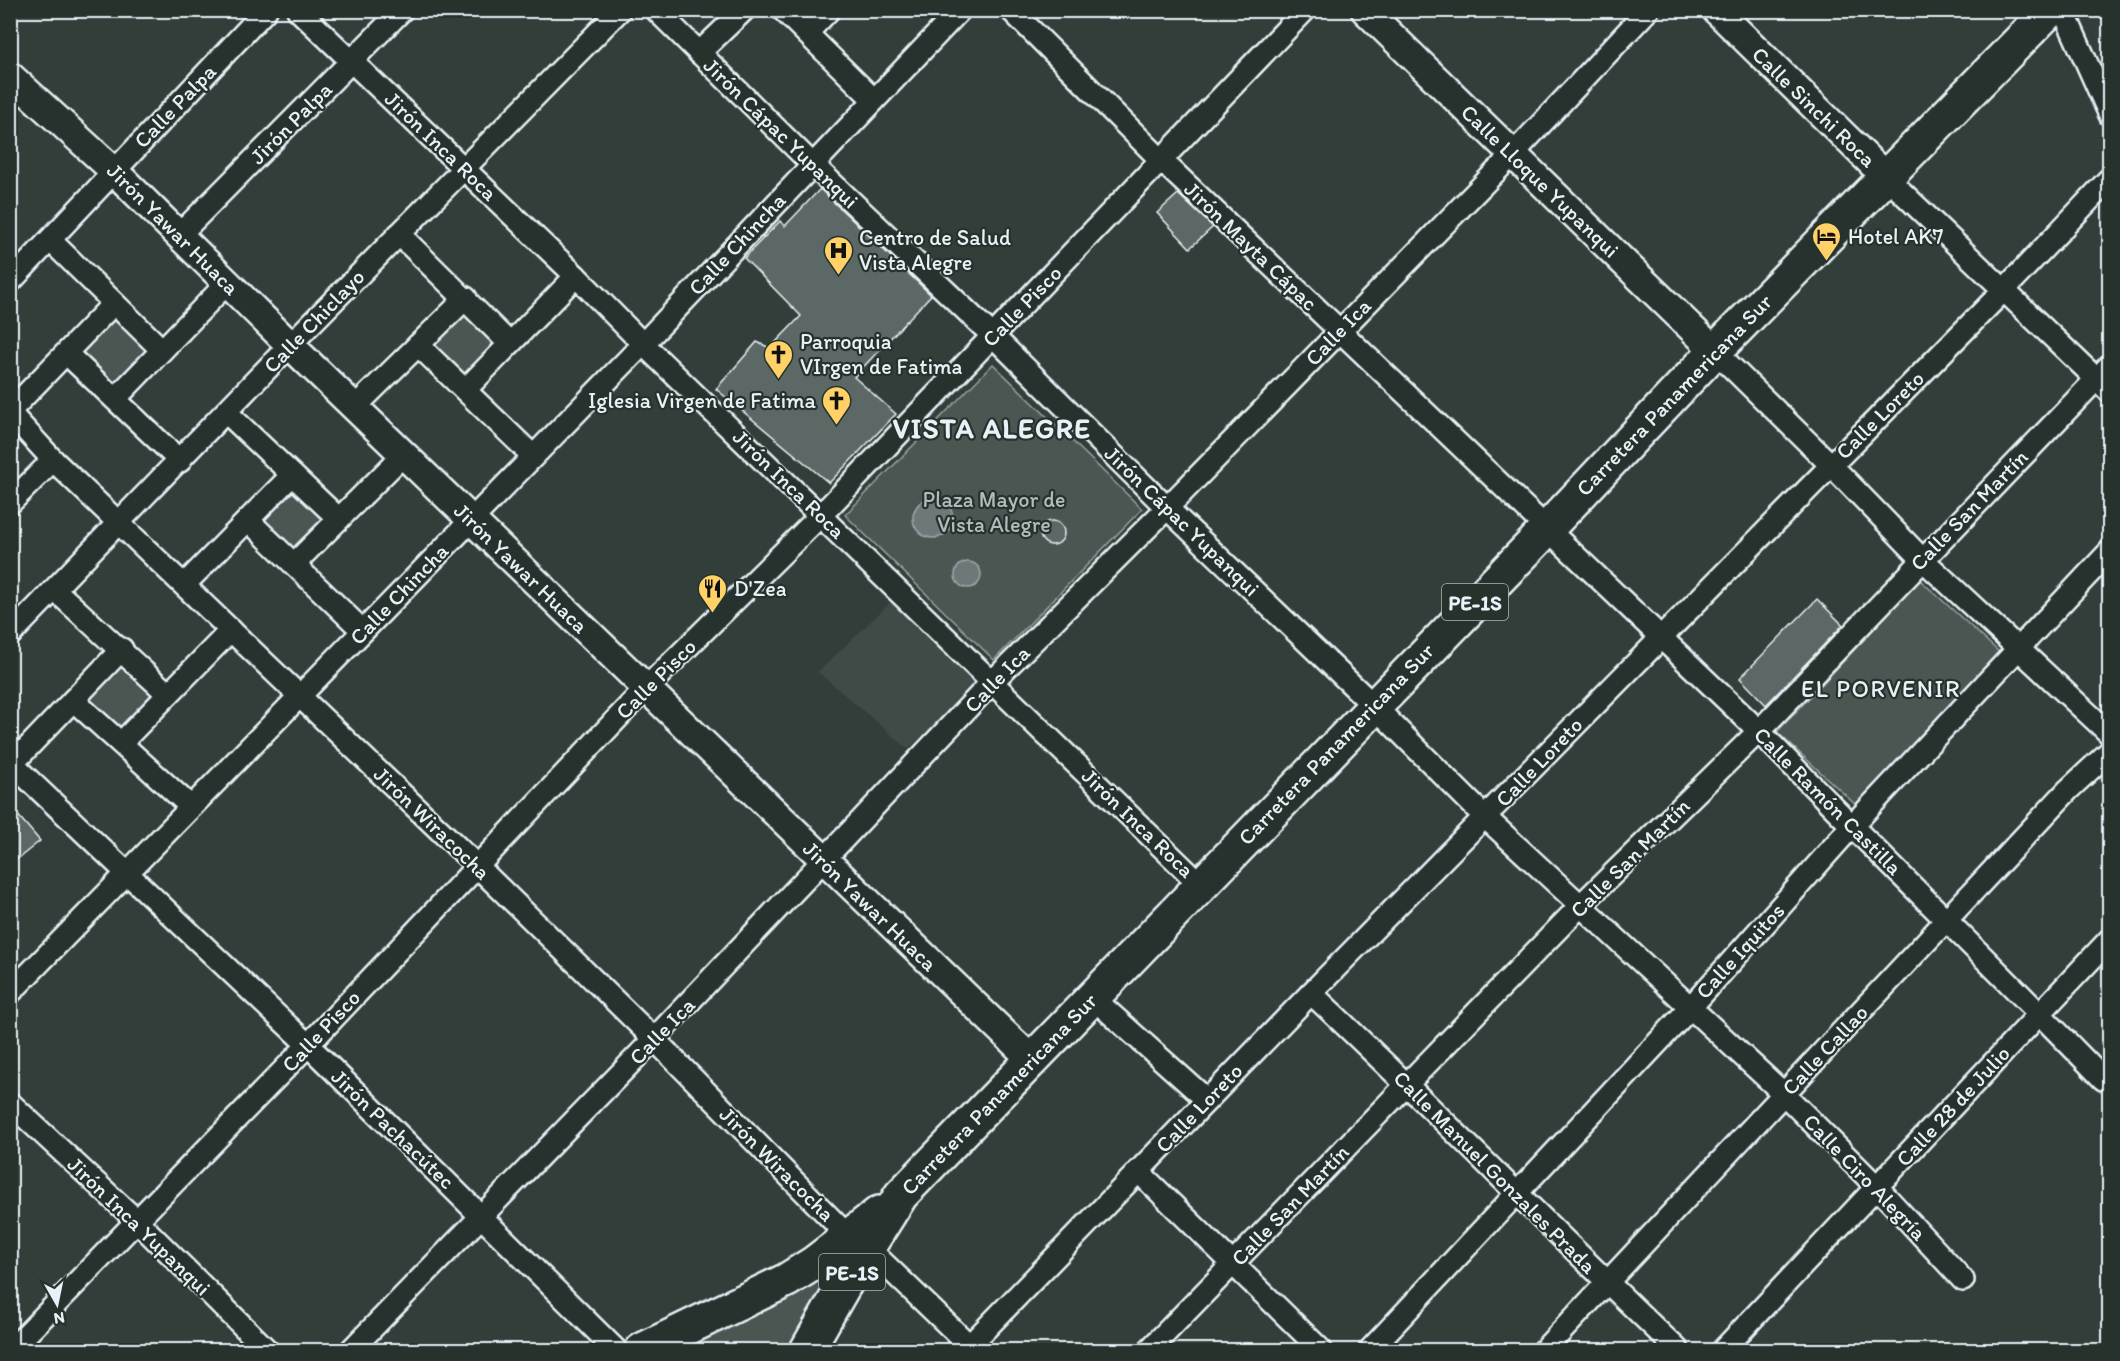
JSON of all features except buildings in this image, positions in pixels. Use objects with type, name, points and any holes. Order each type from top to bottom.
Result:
[{"type":"highway","name":"Carretera Panamericana Sur","points":[[642,1350],[858,1242],[1373,705],[1546,530],[1715,351],[2050,10]]},
{"type":"highway","name":"PE-1S","points":[[807,1350],[858,1242]]},
{"type":"street","name":"Calle Palpa","points":[[10,282],[266,10]]},
{"type":"street","name":"Jirón Inca Roca","points":[[298,10],[576,276],[643,344],[821,514],[1201,885]]},
{"type":"street","name":"Jirón Palpa","points":[[179,235],[402,10]]},
{"type":"street","name":"Calle Chiclayo","points":[[10,635],[290,345],[620,10]]},
{"type":"street","name":"Jirón Cápac Yupanqui","points":[[656,10],[812,164],[993,336],[1167,508],[1373,705]]},
{"type":"street","points":[[699,53],[744,10]]},
{"type":"street","points":[[783,10],[874,100]]},
{"type":"street","points":[[807,33],[829,10]]},
{"type":"street","name":"Calle Chincha","points":[[10,993],[643,344],[960,10]]},
{"type":"street","name":"Jirón Mayta Cápac","points":[[1011,10],[1162,161],[1546,530]]},
{"type":"street","name":"Calle Pisco","points":[[11,1350],[308,1045],[645,689],[821,514],[1305,10]]},
{"type":"street","name":"Calle Lloque Yupanqui","points":[[1365,10],[1715,351]]},
{"type":"street","name":"Calle Ica","points":[[351,1350],[825,862],[993,681],[1167,508],[1513,153],[1648,10]]},
{"type":"street","name":"Calle Sinchi Roca","points":[[1716,10],[1887,178]]},
{"type":"street","points":[[2063,10],[2109,115]]},
{"type":"street","name":"Jirón Yawar Huaca","points":[[10,76],[113,170],[645,689],[1032,1060]]},
{"type":"street","points":[[1887,178],[2004,290],[2105,378]]},
{"type":"street","name":"Calle Loreto","points":[[972,1348],[1138,1171],[2004,290],[2109,178]]},
{"type":"street","points":[[399,234],[509,343]]},
{"type":"street","points":[[50,240],[162,350]]},
{"type":"street","points":[[465,390],[576,276]]},
{"type":"street","points":[[115,399],[227,283]]},
{"type":"street","points":[[355,407],[466,298]]},
{"type":"street","points":[[10,412],[114,303]]},
{"type":"street","points":[[418,345],[533,456]]},
{"type":"street","points":[[1715,351],[1831,465],[1922,559],[2109,734]]},
{"type":"street","points":[[67,354],[180,460]]},
{"type":"street","name":"Calle San Martín","points":[[1149,1350],[1581,905],[1759,730],[1922,559],[2105,378]]},
{"type":"street","name":"Jirón Wiracocha","points":[[10,412],[53,460],[476,865],[858,1242],[972,1348]]},
{"type":"street","points":[[226,412],[339,519]]},
{"type":"street","points":[[294,564],[404,454]]},
{"type":"street","points":[[10,503],[53,460]]},
{"type":"street","points":[[184,585],[292,475]]},
{"type":"street","points":[[248,520],[363,631]]},
{"type":"street","name":"Calle Ramón Castilla","points":[[1546,530],[1759,730],[1851,827],[1948,919],[2103,1079]]},
{"type":"street","name":"Calle Iquitos","points":[[1370,1350],[1690,1008],[1851,827],[2109,551]]},
{"type":"street","points":[[55,590],[122,649],[168,694]]},
{"type":"street","points":[[121,743],[231,630]]},
{"type":"street","points":[[11,763],[122,649]]},
{"type":"street","points":[[74,700],[191,807]]},
{"type":"street","name":"Calle Ciro Alegría","points":[[1373,705],[1485,817],[1784,1094],[1877,1187],[1963,1280]]},
{"type":"street","name":"Calle Callao","points":[[1544,1350],[2068,790],[2109,751]]},
{"type":"street","name":"Jirón Pachacútec","points":[[11,763],[308,1045],[616,1350]]},
{"type":"street","name":"Calle 28 de Julio","points":[[1723,1350],[2109,939]]},
{"type":"street","name":"Calle Manuel Gonzales Prada","points":[[1311,993],[1408,1084],[1515,1195],[1678,1350]]},
{"type":"street","points":[[1092,997],[1207,1100]]},
{"type":"street","name":"Jirón Inca Yupanqui","points":[[10,1103],[137,1221],[267,1350]]},
{"type":"street","points":[[1138,1171],[1321,1350]]},
{"type":"shaded area","points":[[933,498],[947,504],[953,518],[947,532],[933,538],[919,532],[913,518],[919,504]]},
{"type":"shaded area","points":[[968,562],[978,565],[981,575],[978,585],[968,588],[958,585],[955,575],[958,565]]},
{"type":"shaded area","points":[[895,598],[980,682],[908,749],[818,672]]},
{"type":"green space","points":[[465,309],[499,342],[466,376],[433,344]]},
{"type":"green space","points":[[115,313],[152,348],[115,386],[79,350]]},
{"type":"green space","name":"Plaza Mayor de Vista Alegre","points":[[993,364],[1142,509],[994,660],[845,515]]},
{"type":"green space","points":[[295,485],[331,518],[293,556],[257,520]]},
{"type":"green space","points":[[1920,580],[2000,653],[1857,806],[1777,732]]},
{"type":"green space","points":[[122,661],[159,697],[121,734],[85,699]]},
{"type":"green space","points":[[823,1277],[826,1283],[793,1350],[696,1350],[688,1342],[815,1278]]},
{"type":"place","name":"Hotel AK7","points":[[1827,262]]},
{"type":"place","name":"Centro de Salud Vista Alegre","points":[[838,276]]},
{"type":"place","name":"Parroquia VIrgen de Fatima","points":[[779,380]]},
{"type":"place","name":"Iglesia Virgen de Fatima","points":[[837,426]]},
{"type":"place","name":"D'Zea","points":[[713,614]]},
{"type":"district","name":"VISTA ALEGRE","points":[[992,428]]},
{"type":"district","name":"EL PORVENIR","points":[[1881,688]]}]
